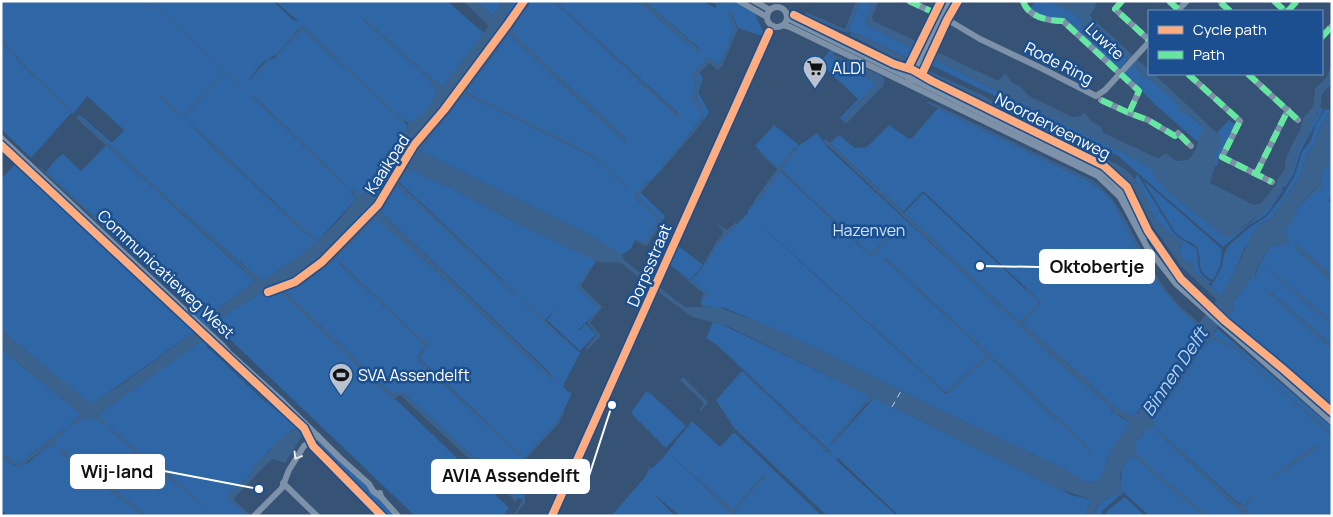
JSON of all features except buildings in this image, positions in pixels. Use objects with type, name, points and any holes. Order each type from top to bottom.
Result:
[{"type":"street","points":[[739,1],[767,17]]},
{"type":"street","points":[[754,1],[770,10]]},
{"type":"street","points":[[782,8],[785,1]]},
{"type":"street","points":[[909,1],[941,17]]},
{"type":"street","points":[[910,80],[949,1]]},
{"type":"street","name":"Luwte","points":[[1023,1],[1026,8],[1040,17],[1052,21],[1063,21],[1139,92],[1129,113]]},
{"type":"street","points":[[1122,1],[1115,9],[1148,40]]},
{"type":"street","points":[[1169,1],[1178,10]]},
{"type":"street","points":[[1274,1],[1285,10]]},
{"type":"street","points":[[1287,10],[1297,1]]},
{"type":"street","points":[[778,7],[782,8],[787,14],[783,25],[776,27],[769,24],[767,17],[770,10],[778,7]]},
{"type":"street","name":"Rode Ring","points":[[941,17],[980,39],[1096,96],[1105,90],[1148,42]]},
{"type":"street","name":"Noorderveenweg","points":[[787,18],[910,80],[1092,166],[1108,176],[1129,202],[1150,245],[1188,296],[1332,422]]},
{"type":"street","name":"Noorderveenweg","points":[[783,25],[910,80]]},
{"type":"street","name":"Dorpsstraat","points":[[552,516],[672,245],[773,26]]},
{"type":"street","points":[[1323,36],[1332,26]]},
{"type":"street","points":[[1189,75],[1240,121],[1222,157],[1272,182]]},
{"type":"street","points":[[1249,75],[1298,120]]},
{"type":"street","points":[[1101,100],[1148,120],[1176,136],[1178,133],[1191,146]]},
{"type":"street","points":[[1256,174],[1288,110]]},
{"type":"street","name":"Communicatieweg West","points":[[1,138],[373,488],[378,496],[398,516]]},
{"type":"street","points":[[256,516],[282,488],[306,443],[318,436]]},
{"type":"street","points":[[310,442],[382,516]]},
{"type":"street","points":[[284,483],[317,516]]},
{"type":"green space","points":[[1,1],[273,1],[293,20],[299,22],[275,1],[447,1],[484,33],[442,87],[363,20],[428,78],[438,92],[422,115],[408,123],[302,25],[278,53],[267,59],[260,66],[250,81],[267,61],[275,58],[302,29],[407,125],[407,130],[389,152],[364,193],[358,193],[354,189],[351,192],[356,199],[317,242],[296,259],[263,280],[258,278],[170,200],[77,115],[80,115],[112,143],[124,130],[87,96],[73,114],[71,113],[31,158],[1,129],[1,42],[31,74],[72,112],[1,39]],"holes":[[[253,95],[335,173],[346,187],[251,96]],[[188,121],[315,240],[295,225],[250,181],[218,154]]]},
{"type":"green space","points":[[476,1],[503,1],[493,16]]},
{"type":"green space","points":[[513,1],[528,1],[510,29],[505,19]]},
{"type":"green space","points":[[531,1],[553,1],[675,115],[679,114],[555,1],[638,1],[687,43],[701,50],[645,1],[703,1],[715,8],[717,5],[709,1],[735,1],[755,11],[764,33],[762,36],[738,28],[732,14],[727,12],[735,30],[720,63],[717,65],[711,58],[705,59],[705,62],[692,74],[696,82],[692,98],[703,116],[678,149],[662,166],[663,168],[635,195],[636,199],[659,220],[646,244],[636,239],[631,248],[622,255],[584,232],[420,151],[464,94],[593,157],[629,189],[592,154],[466,92],[509,34],[587,108],[625,141],[626,138],[511,31]]},
{"type":"green space","points":[[860,1],[873,1],[865,22],[866,24],[915,50],[910,59],[848,31]]},
{"type":"green space","points":[[1036,1],[1055,3],[1067,8],[1082,21],[1082,27],[1091,28],[1110,46],[1110,50],[1128,59],[1117,70],[1063,19],[1042,16],[1029,9]]},
{"type":"green space","points":[[502,29],[507,33],[441,120],[416,151],[411,148],[409,145],[439,112],[460,79],[498,30]]},
{"type":"green space","points":[[830,50],[835,52],[830,54],[831,57],[872,81],[875,85],[842,120],[840,118],[858,99],[820,63]]},
{"type":"green space","points":[[932,58],[1132,157],[1152,169],[1156,178],[1171,195],[1226,237],[1230,237],[1259,216],[1272,203],[1282,188],[1283,190],[1266,215],[1249,225],[1223,247],[1118,156],[931,65]]},
{"type":"green space","points":[[1133,64],[1143,75],[1179,105],[1182,113],[1188,114],[1203,127],[1199,143],[1124,74]]},
{"type":"green space","points":[[699,72],[703,79],[698,92],[709,112],[700,126],[704,117],[701,109],[702,106],[696,95],[700,82],[696,76]]},
{"type":"green space","points":[[1321,107],[1323,110],[1300,152],[1293,175],[1285,187],[1282,186],[1291,173],[1299,146],[1308,136],[1311,124]]},
{"type":"green space","points":[[938,108],[1092,183],[1104,192],[1114,204],[1140,254],[1160,284],[1183,312],[1198,325],[1199,330],[1192,341],[1173,364],[1154,393],[1135,415],[1131,416],[1109,403],[1086,379],[1024,325],[1023,323],[1041,302],[923,191],[903,212],[830,143],[839,135],[855,148],[867,147],[889,125],[909,139],[912,138]]},
{"type":"green space","points":[[1325,109],[1330,110],[1320,127],[1314,145],[1307,154],[1300,176],[1271,219],[1262,222],[1251,236],[1221,296],[1211,286],[1221,269],[1225,252],[1229,245],[1267,216],[1282,197],[1295,175],[1302,152],[1311,140],[1316,124]]},
{"type":"green space","points":[[1229,120],[1236,125],[1219,158],[1217,166],[1215,166],[1214,161],[1220,136],[1217,133]]},
{"type":"green space","name":"Hazenven","points":[[774,125],[800,146],[801,143],[817,133],[828,148],[1052,357],[1098,396],[1111,408],[1112,412],[1129,422],[1099,479],[1092,483],[1082,480],[1060,467],[754,320],[725,308],[702,306],[701,302],[707,294],[692,281],[712,254],[715,246],[748,213],[748,210],[780,171],[870,256],[876,252],[879,254],[878,249],[894,231],[871,255],[781,169],[797,148],[795,147],[778,168],[755,146]],"holes":[[[758,223],[945,391],[986,356],[985,353],[884,259],[886,258],[1088,446],[1090,451],[989,357],[946,394],[943,392]]]},
{"type":"green space","points":[[106,145],[253,279],[254,282],[215,311],[207,326],[194,315],[196,312],[192,309],[196,306],[207,314],[207,312],[196,304],[192,307],[46,172],[59,156],[63,154],[81,171]]},
{"type":"green space","points":[[1332,161],[1332,200],[1329,198],[1329,202],[1332,204],[1332,275],[1297,245],[1295,247],[1332,282],[1332,345],[1265,289],[1332,350],[1332,409],[1226,318],[1233,310],[1233,302],[1251,278],[1256,276],[1262,260],[1273,245],[1289,243],[1284,230],[1292,222],[1297,209],[1317,188],[1321,171]]},
{"type":"green space","points":[[400,163],[407,166],[376,212],[331,259],[303,280],[300,286],[333,261],[376,217],[555,381],[549,372],[381,212],[397,185],[496,277],[504,281],[399,182],[411,168],[518,224],[597,260],[580,286],[602,307],[579,329],[576,327],[579,330],[586,324],[596,334],[580,351],[547,320],[557,308],[545,320],[580,353],[563,386],[572,393],[558,421],[523,459],[523,500],[518,498],[400,390],[393,395],[283,291],[509,508],[503,516],[415,516],[215,325],[227,314],[264,291],[296,277],[314,265],[372,208]],"holes":[[[340,262],[428,344],[419,358],[520,456],[419,362],[417,355],[425,346],[424,344],[349,274],[339,264]]]},
{"type":"green space","points":[[15,164],[179,319],[182,317],[197,332],[188,336],[94,403],[90,404],[1,330],[1,179]]},
{"type":"green space","points":[[1137,174],[1173,232],[1196,248],[1200,270],[1205,278],[1211,282],[1209,284],[1195,272],[1192,263],[1182,258],[1179,252],[1181,244],[1155,218],[1135,179]]},
{"type":"green space","points":[[1143,180],[1222,249],[1220,267],[1213,280],[1207,277],[1201,270],[1197,247],[1175,232]]},
{"type":"green space","points":[[641,193],[665,216],[651,242],[662,220],[639,199],[638,195]]},
{"type":"green space","points":[[923,193],[1039,302],[1021,322],[904,213]]},
{"type":"green space","points":[[677,245],[703,265],[690,280],[669,264]]},
{"type":"green space","points":[[713,322],[723,325],[870,396],[830,443],[832,444],[874,398],[1071,495],[1090,499],[1091,503],[1084,516],[899,516],[838,458],[836,460],[897,516],[827,516],[734,428],[716,400],[742,371],[824,449],[823,451],[831,452],[717,345],[706,338]]},
{"type":"green space","points":[[1217,328],[1332,427],[1332,516],[1252,516],[1246,510],[1246,506],[1252,500],[1250,498],[1245,505],[1237,502],[1159,431],[1158,433],[1240,511],[1248,516],[1150,516],[1123,492],[1120,487],[1122,469],[1125,462],[1134,453],[1136,442],[1148,427],[1154,426],[1152,421],[1182,380],[1200,350],[1210,341]]},
{"type":"green space","points":[[202,340],[260,397],[280,413],[288,416],[298,427],[288,433],[270,450],[233,499],[251,516],[148,516],[60,448],[59,450],[69,459],[143,516],[9,516],[1,510],[1,459],[15,466],[28,463],[45,448],[55,443],[55,439],[66,430],[63,429],[18,464],[6,456],[1,457],[1,349],[81,414],[70,424],[72,426],[85,417],[97,415]],"holes":[[[111,428],[138,452],[171,476],[204,507],[109,429]]]},
{"type":"green space","points":[[646,392],[650,393],[686,426],[666,448],[632,414],[632,411]]},
{"type":"green space","points":[[692,421],[720,447],[735,433],[822,516],[738,516],[735,513],[738,507],[766,475],[764,474],[733,510],[671,455],[734,516],[680,516],[653,493],[675,516],[611,516],[646,476],[650,466],[651,469],[661,460]]},
{"type":"green space","points":[[316,440],[319,440],[355,474],[395,516],[386,516],[316,446],[314,443]]},
{"type":"green space","points":[[1116,494],[1122,494],[1103,510],[1100,516],[1094,516],[1099,505]]},
{"type":"green space","points":[[1125,497],[1145,516],[1104,516],[1109,509]]},
{"type":"water","points":[[149,1],[151,1],[246,90],[245,91]]},
{"type":"water","points":[[463,1],[476,1],[493,16],[503,1],[513,1],[505,19],[509,29],[528,1],[531,1],[512,31],[626,138],[625,141],[587,108],[509,34],[466,92],[593,154],[629,189],[593,157],[464,94],[420,151],[584,232],[622,255],[623,259],[653,283],[651,287],[622,264],[617,262],[599,262],[518,224],[411,168],[399,183],[518,295],[516,296],[397,186],[381,212],[555,381],[376,218],[333,261],[300,286],[298,284],[331,259],[376,212],[407,166],[400,163],[372,208],[314,265],[296,277],[264,291],[227,314],[211,329],[209,328],[204,332],[202,340],[98,415],[107,423],[104,425],[93,418],[87,419],[85,417],[72,426],[69,425],[81,414],[1,349],[1,330],[91,404],[208,324],[215,311],[254,282],[243,269],[77,119],[77,115],[245,267],[263,280],[303,253],[331,228],[356,199],[351,190],[354,189],[358,193],[364,193],[386,154],[407,130],[408,123],[422,115],[438,92],[428,78],[363,20],[364,18],[442,87],[488,27]],"holes":[[[502,29],[507,33],[416,151],[411,148],[409,145],[439,112],[460,79],[498,30]]]},
{"type":"water","points":[[553,1],[555,1],[681,117],[679,119]]},
{"type":"water","points":[[638,1],[645,1],[701,51],[699,53]]},
{"type":"water","points":[[856,1],[860,1],[847,33],[806,16],[806,12],[845,29]]},
{"type":"water","points":[[873,1],[879,1],[872,17],[873,21],[918,42],[915,50],[866,24],[865,22]]},
{"type":"water","points":[[1052,1],[1097,1],[1090,16],[1148,69],[1148,75],[1155,75],[1220,136],[1222,142],[1215,155],[1215,166],[1210,183],[1254,205],[1261,203],[1276,185],[1277,180],[1285,169],[1285,162],[1291,146],[1300,131],[1303,118],[1313,107],[1315,89],[1327,77],[1330,68],[1332,68],[1332,83],[1322,94],[1320,110],[1311,124],[1308,136],[1299,146],[1291,173],[1265,212],[1230,237],[1226,237],[1171,195],[1156,178],[1152,169],[1132,157],[932,58],[935,51],[998,81],[1005,74],[1012,83],[1020,86],[1029,96],[1072,117],[1085,113],[1091,121],[1100,126],[1104,133],[1155,157],[1158,158],[1166,153],[1176,161],[1188,160],[1195,150],[1203,127],[1189,114],[1182,113],[1178,108],[1179,105],[1146,76],[1140,77],[1140,72],[1123,55],[1109,52],[1109,46],[1092,28],[1087,33],[1083,31],[1082,21],[1078,17],[1069,10],[1060,8]]},
{"type":"water","points":[[727,12],[733,13],[732,16],[738,29],[722,66],[718,70],[709,63],[696,76],[700,82],[696,92],[704,117],[698,128],[663,168],[661,166],[678,149],[703,117],[692,98],[696,82],[692,74],[705,62],[706,57],[711,58],[717,65],[720,63],[735,30]]},
{"type":"water","points":[[302,25],[405,121],[404,123],[302,29],[278,55],[267,61],[250,81],[268,58],[274,57]]},
{"type":"water","points":[[851,33],[864,37],[905,57],[906,60],[900,61],[850,35]]},
{"type":"water","points":[[1,39],[72,113],[56,100],[1,42]]},
{"type":"water","points":[[831,53],[882,76],[885,80],[883,86],[846,124],[842,120],[875,85],[872,81],[833,59],[830,55]]},
{"type":"water","name":"Binnen Delft","points":[[927,70],[1067,136],[1125,169],[1135,179],[1148,201],[1151,212],[1160,225],[1181,242],[1179,251],[1182,258],[1192,263],[1195,272],[1221,295],[1233,275],[1251,236],[1262,222],[1271,219],[1300,176],[1307,154],[1314,145],[1320,127],[1330,110],[1332,95],[1332,161],[1321,174],[1323,188],[1319,191],[1317,188],[1315,189],[1297,209],[1292,223],[1284,230],[1289,243],[1280,247],[1276,244],[1270,248],[1259,264],[1255,277],[1251,278],[1233,302],[1234,310],[1217,327],[1213,335],[1235,346],[1332,433],[1332,437],[1235,349],[1212,339],[1200,350],[1182,380],[1152,421],[1155,427],[1153,429],[1147,428],[1136,442],[1134,450],[1157,473],[1209,516],[1204,516],[1132,455],[1125,463],[1121,472],[1122,494],[1112,496],[1100,503],[1094,516],[1084,516],[1091,504],[1090,499],[1062,490],[874,398],[866,404],[832,444],[830,443],[870,396],[727,326],[692,317],[658,292],[659,287],[685,307],[718,307],[754,320],[1060,467],[1082,480],[1093,483],[1099,479],[1112,449],[1127,428],[1129,422],[1119,415],[1116,417],[1111,408],[1052,357],[823,141],[825,139],[830,143],[1019,322],[1039,302],[1025,290],[1026,288],[1041,302],[1023,323],[1024,325],[1086,379],[1109,403],[1131,416],[1138,413],[1149,397],[1157,390],[1157,383],[1162,382],[1173,364],[1192,341],[1199,330],[1198,325],[1183,312],[1160,284],[1140,254],[1114,204],[1104,192],[1093,183],[927,103],[928,101],[1092,180],[1102,188],[1122,214],[1151,267],[1167,291],[1199,323],[1217,300],[1182,267],[1154,228],[1135,191],[1126,178],[1113,167],[1076,146],[932,76]]},
{"type":"water","points":[[221,75],[184,117],[172,110],[159,96],[161,95],[183,115]]},
{"type":"water","points":[[253,95],[335,173],[347,188],[251,96]]},
{"type":"water","points":[[188,121],[316,239],[295,225],[250,181],[218,154]]},
{"type":"water","points":[[796,146],[798,148],[781,169],[870,254],[894,231],[896,233],[878,249],[880,255],[876,252],[872,257],[870,256],[781,171],[756,203],[754,201],[777,169],[755,149],[778,168]]},
{"type":"water","points":[[34,163],[192,306],[196,304],[207,314],[196,306],[192,309]]},
{"type":"water","points":[[17,164],[160,296],[180,317],[180,320],[18,167]]},
{"type":"water","points":[[647,182],[648,184],[638,197],[662,220],[646,246],[636,241],[636,239],[646,243],[658,220],[634,197]]},
{"type":"water","points":[[736,222],[736,225],[715,246],[712,254],[692,281],[707,294],[701,302],[704,294],[672,268],[690,280],[701,268],[723,232],[717,224],[727,230]]},
{"type":"water","points":[[759,223],[947,391],[986,356],[985,353],[884,259],[886,258],[1088,446],[1091,453],[989,357],[949,393],[943,392]]},
{"type":"water","points":[[1296,244],[1332,275],[1332,282],[1297,250]]},
{"type":"water","points":[[340,262],[429,344],[419,356],[419,359],[521,454],[520,456],[419,362],[417,355],[425,346],[424,344],[349,274]]},
{"type":"water","points":[[590,267],[592,268],[581,286],[602,307],[590,323],[601,336],[587,350],[586,348],[597,334],[587,323],[598,310],[598,307],[577,287]]},
{"type":"water","points":[[1267,269],[1313,305],[1332,323],[1332,326]]},
{"type":"water","points":[[1262,287],[1272,293],[1332,345],[1332,350]]},
{"type":"water","points":[[284,290],[393,395],[400,390],[518,498],[516,502],[400,395],[393,400],[281,293]]},
{"type":"water","points":[[521,298],[568,342],[567,344],[520,300]]},
{"type":"water","points":[[206,344],[220,353],[287,415],[283,415],[270,405]]},
{"type":"water","points":[[716,345],[832,454],[824,452],[824,449]]},
{"type":"water","points":[[681,378],[684,378],[708,402],[701,411],[700,409],[704,403],[681,381]]},
{"type":"water","points":[[563,410],[565,410],[558,424],[526,459],[525,503],[513,516],[523,500],[523,459],[558,421]]},
{"type":"water","points":[[300,426],[304,430],[303,434],[286,462],[272,459],[233,499],[251,516],[246,516],[226,497],[242,481],[249,477],[253,466],[270,451],[275,442]]},
{"type":"water","points":[[111,428],[171,476],[204,507],[131,450],[109,429]]},
{"type":"water","points":[[63,429],[66,430],[55,440],[56,444],[54,447],[48,446],[22,466],[1,459],[2,456],[6,456],[18,464]]},
{"type":"water","points":[[1159,431],[1237,503],[1245,505],[1257,493],[1246,506],[1246,510],[1252,516],[1248,516],[1240,511],[1158,433]]},
{"type":"water","points":[[1315,445],[1319,446],[1301,460],[1281,473],[1267,479]]},
{"type":"water","points":[[60,447],[148,516],[143,516],[69,459],[58,449]]},
{"type":"water","points":[[671,455],[733,510],[765,473],[767,475],[738,507],[735,513],[738,516],[734,516]]},
{"type":"ferry route","points":[[892,407],[901,391]]},
{"type":"marked path","points":[[909,1],[935,13]]},
{"type":"marked path","points":[[1023,1],[1029,11],[1039,17],[1063,21],[1139,91],[1129,113],[1148,120],[1175,136],[1178,133],[1191,146]]},
{"type":"marked path","points":[[1122,1],[1115,9],[1148,39]]},
{"type":"marked path","points":[[1169,1],[1179,10]]},
{"type":"marked path","points":[[1274,1],[1284,10]]},
{"type":"marked path","points":[[1289,10],[1297,1]]},
{"type":"marked path","points":[[1221,3],[1229,10]]},
{"type":"marked path","points":[[1323,36],[1332,26]]},
{"type":"marked path","points":[[1189,75],[1240,121],[1222,157],[1272,182]]},
{"type":"marked path","points":[[1249,75],[1298,120]]},
{"type":"marked path","points":[[1101,100],[1129,113]]},
{"type":"marked path","points":[[1256,174],[1288,110]]},
{"type":"cycle path","name":"Kaaikpad","points":[[268,292],[295,282],[322,262],[378,205],[414,145],[444,110],[524,1]]},
{"type":"cycle path","points":[[908,68],[941,1]]},
{"type":"cycle path","points":[[922,74],[958,1]]},
{"type":"cycle path","points":[[794,15],[894,64],[913,70],[1104,166],[1127,187],[1148,231],[1181,279],[1225,321],[1332,412]]},
{"type":"cycle path","points":[[552,516],[769,32]]},
{"type":"cycle path","points":[[1,145],[304,428],[313,446],[382,516]]},
{"type":"place","name":"ALDI","points":[[815,89]]},
{"type":"place","name":"Oktobertje","points":[[980,266]]},
{"type":"place","name":"SVA Assendelft","points":[[341,396]]},
{"type":"place","name":"AVIA Assendelft","points":[[612,405]]},
{"type":"place","name":"Wij-land","points":[[259,489]]}]
